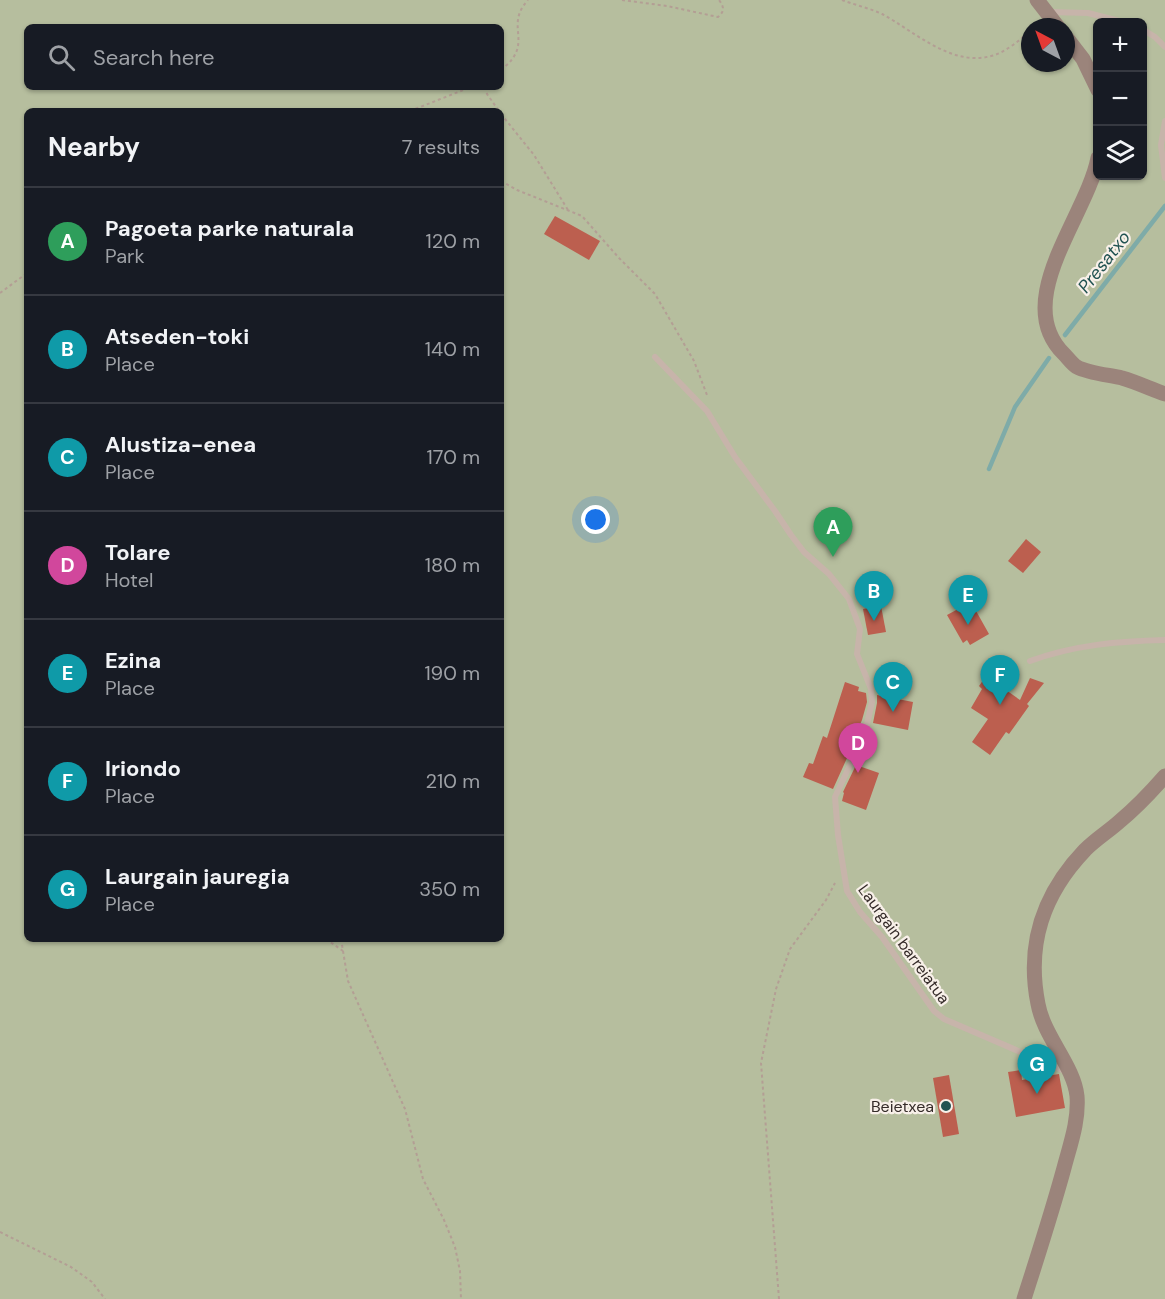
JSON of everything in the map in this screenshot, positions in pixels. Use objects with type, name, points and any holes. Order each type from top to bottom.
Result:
[{"type":"main road","points":[[1042,6],[1051,18]]},
{"type":"main road","points":[[1075,48],[1083,58],[1093,79]]},
{"type":"main road","points":[[1093,173],[1084,199],[1055,263],[1046,294],[1046,326],[1058,348],[1077,367],[1126,380],[1165,394]]},
{"type":"main road","points":[[1024,1299],[1075,1128],[1077,1095],[1070,1074],[1046,1031],[1038,1007],[1033,971],[1036,937],[1046,907],[1062,877],[1086,849],[1121,821],[1165,776]]},
{"type":"lane","points":[[1042,6],[1107,18]]},
{"type":"lane","points":[[1147,32],[1165,47]]},
{"type":"lane","points":[[1165,121],[1161,151],[1165,178]]},
{"type":"lane","name":"Laurgain barreiatua","points":[[655,357],[707,411],[735,458],[776,511],[795,541],[840,585],[849,599],[860,629],[857,654],[871,689],[872,702],[865,733],[835,797],[838,835],[848,891],[860,912],[882,937],[934,1011],[944,1019],[1070,1074]]},
{"type":"lane","points":[[1030,661],[1053,652],[1079,647],[1123,641],[1165,640]]},
{"type":"path","points":[[504,68],[516,54],[520,41],[516,22],[528,0]]},
{"type":"path","points":[[622,0],[667,6],[718,17],[723,13],[724,8],[719,0]]},
{"type":"path","points":[[842,0],[881,14],[922,39],[956,55],[979,58],[993,56],[1021,39]]},
{"type":"path","points":[[418,108],[463,90]]},
{"type":"path","points":[[486,90],[497,108]]},
{"type":"path","points":[[504,118],[534,155],[569,211]]},
{"type":"path","points":[[504,183],[582,216],[619,258],[656,294],[702,380],[707,396],[707,411]]},
{"type":"path","points":[[0,293],[24,275]]},
{"type":"path","points":[[779,1299],[761,1063],[776,989],[790,949],[826,900],[844,868]]},
{"type":"path","points":[[330,942],[343,951]]},
{"type":"path","points":[[342,942],[348,981],[405,1109],[423,1179],[455,1247],[460,1271],[461,1299]]},
{"type":"path","points":[[0,1232],[71,1267],[92,1282],[105,1299]]},
{"type":"green space","points":[[0,0],[1165,0],[1165,1299],[0,1299]]},
{"type":"building","points":[[555,216],[600,241],[589,260],[544,234]]},
{"type":"building","points":[[1026,539],[1041,552],[1023,573],[1008,561]]},
{"type":"building","points":[[971,602],[989,634],[970,645],[967,640],[963,643],[947,615]]},
{"type":"building","points":[[881,606],[886,632],[868,635],[863,609]]},
{"type":"building","points":[[986,676],[1020,700],[1030,678],[1044,683],[1027,704],[1029,706],[1009,734],[1006,732],[990,755],[972,742],[988,719],[971,708],[982,689],[979,686]]},
{"type":"building","points":[[845,682],[859,687],[858,691],[866,693],[867,702],[850,747],[852,747],[833,789],[803,777],[809,763],[813,764],[823,736],[827,738]]},
{"type":"building","points":[[877,695],[913,702],[908,730],[873,723]]},
{"type":"building","points":[[856,765],[879,773],[866,810],[842,801],[843,792]]},
{"type":"building","points":[[1021,1070],[1022,1080],[1059,1074],[1065,1108],[1016,1117],[1008,1072]]},
{"type":"building","name":"Beietxea","points":[[949,1075],[959,1134],[943,1137],[933,1078]]},
{"type":"waterway","name":"Presatxo","points":[[1065,335],[1165,206]]},
{"type":"waterway","name":"Presatxo","points":[[989,469],[1015,407],[1049,358]]},
{"type":"place","name":"Pagoeta parke naturala","points":[[833,557]]},
{"type":"place","name":"Atseden-toki","points":[[874,621]]},
{"type":"place","name":"Ezina","points":[[968,625]]},
{"type":"place","name":"Iriondo","points":[[1000,705]]},
{"type":"place","name":"Alustiza-enea","points":[[893,712]]},
{"type":"place","name":"Tolare","points":[[858,773]]},
{"type":"place","name":"Laurgain jauregia","points":[[1037,1094]]},
{"type":"place","name":"Beietxea","points":[[946,1106]]}]
